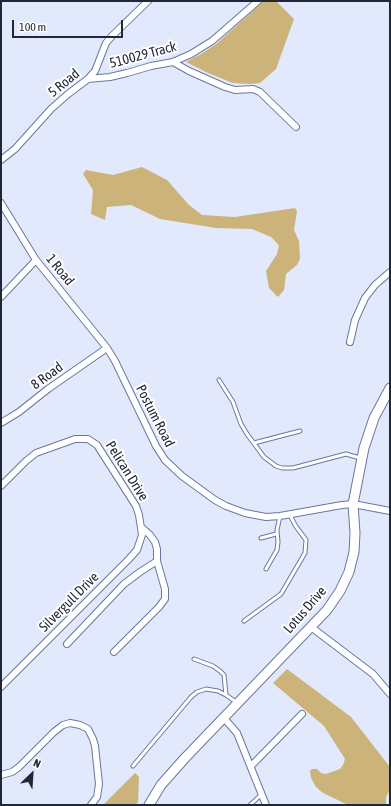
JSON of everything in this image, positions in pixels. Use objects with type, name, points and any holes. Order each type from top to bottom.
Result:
[{"type":"street","name":"5 Road","points":[[1,160],[15,149],[51,109],[88,79],[95,71],[106,43],[148,1]]},
{"type":"street","name":"510029 Track","points":[[88,79],[110,77],[151,66],[173,62],[191,54],[212,41],[258,1]]},
{"type":"street","points":[[173,62],[225,87],[235,90],[257,90],[266,96],[296,127]]},
{"type":"street","name":"1 Road","points":[[2,207],[36,260],[106,348]]},
{"type":"street","points":[[1,297],[36,260]]},
{"type":"street","points":[[350,342],[355,320],[365,298],[374,285],[390,272]]},
{"type":"street","name":"8 Road","points":[[1,423],[19,412],[48,389],[106,348]]},
{"type":"street","name":"Postum Road","points":[[106,348],[115,361],[156,446],[165,460],[182,476],[215,500],[226,506],[266,517],[290,515],[353,504],[390,511]]},
{"type":"street","name":"Lotus Drive","points":[[149,805],[161,785],[185,758],[327,610],[340,591],[349,572],[354,552],[355,533],[353,504],[367,436],[374,418],[390,388]]},
{"type":"street","name":"Pelican Drive","points":[[1,486],[26,461],[36,454],[75,439],[88,439],[97,445],[129,494],[136,506],[141,527]]},
{"type":"street","points":[[114,652],[159,607],[165,599],[164,584],[157,561],[157,549],[155,542],[141,527]]},
{"type":"street","name":"Silvergull Drive","points":[[1,687],[129,559],[140,544],[142,535],[141,527]]},
{"type":"street","points":[[67,644],[124,584],[157,561]]},
{"type":"street","points":[[311,627],[373,674],[390,694]]},
{"type":"street","points":[[251,766],[302,714]]},
{"type":"street","points":[[223,717],[238,733],[266,805]]},
{"type":"street","points":[[1,775],[12,772],[19,767],[63,725],[80,725],[88,730],[93,739],[94,746],[99,784],[96,797],[91,805]]},
{"type":"lane","points":[[219,380],[233,402],[241,424],[264,456],[276,466],[282,468],[301,466],[343,454],[362,458]]},
{"type":"lane","points":[[254,443],[300,431]]},
{"type":"lane","points":[[244,621],[282,594],[305,553],[307,543],[306,540],[295,526],[290,515]]},
{"type":"lane","points":[[266,569],[277,550],[278,542],[276,534],[280,516]]},
{"type":"lane","points":[[261,538],[276,534]]},
{"type":"lane","points":[[194,659],[213,666],[224,675],[226,695]]},
{"type":"lane","points":[[133,766],[191,697],[197,692],[206,689],[212,690],[226,695],[237,704]]},
{"type":"lane","points":[[250,805],[262,794]]},
{"type":"shaded area","points":[[264,1],[276,1],[294,19],[276,69],[260,83],[233,83],[186,62],[215,45]]},
{"type":"shaded area","points":[[142,167],[167,180],[189,205],[202,215],[235,217],[295,208],[297,211],[294,230],[299,241],[300,259],[297,265],[286,274],[284,290],[278,297],[269,288],[266,271],[277,254],[279,246],[271,237],[252,229],[216,228],[160,219],[131,205],[107,207],[105,220],[91,214],[93,190],[83,174],[86,170],[113,175]]},
{"type":"shaded area","points":[[287,669],[351,717],[390,767],[390,790],[386,797],[386,805],[348,805],[323,793],[316,787],[311,778],[310,771],[312,769],[317,769],[321,773],[326,774],[340,769],[345,759],[324,726],[273,683]]},
{"type":"shaded area","points":[[135,773],[139,777],[138,802],[136,805],[103,805]]}]
